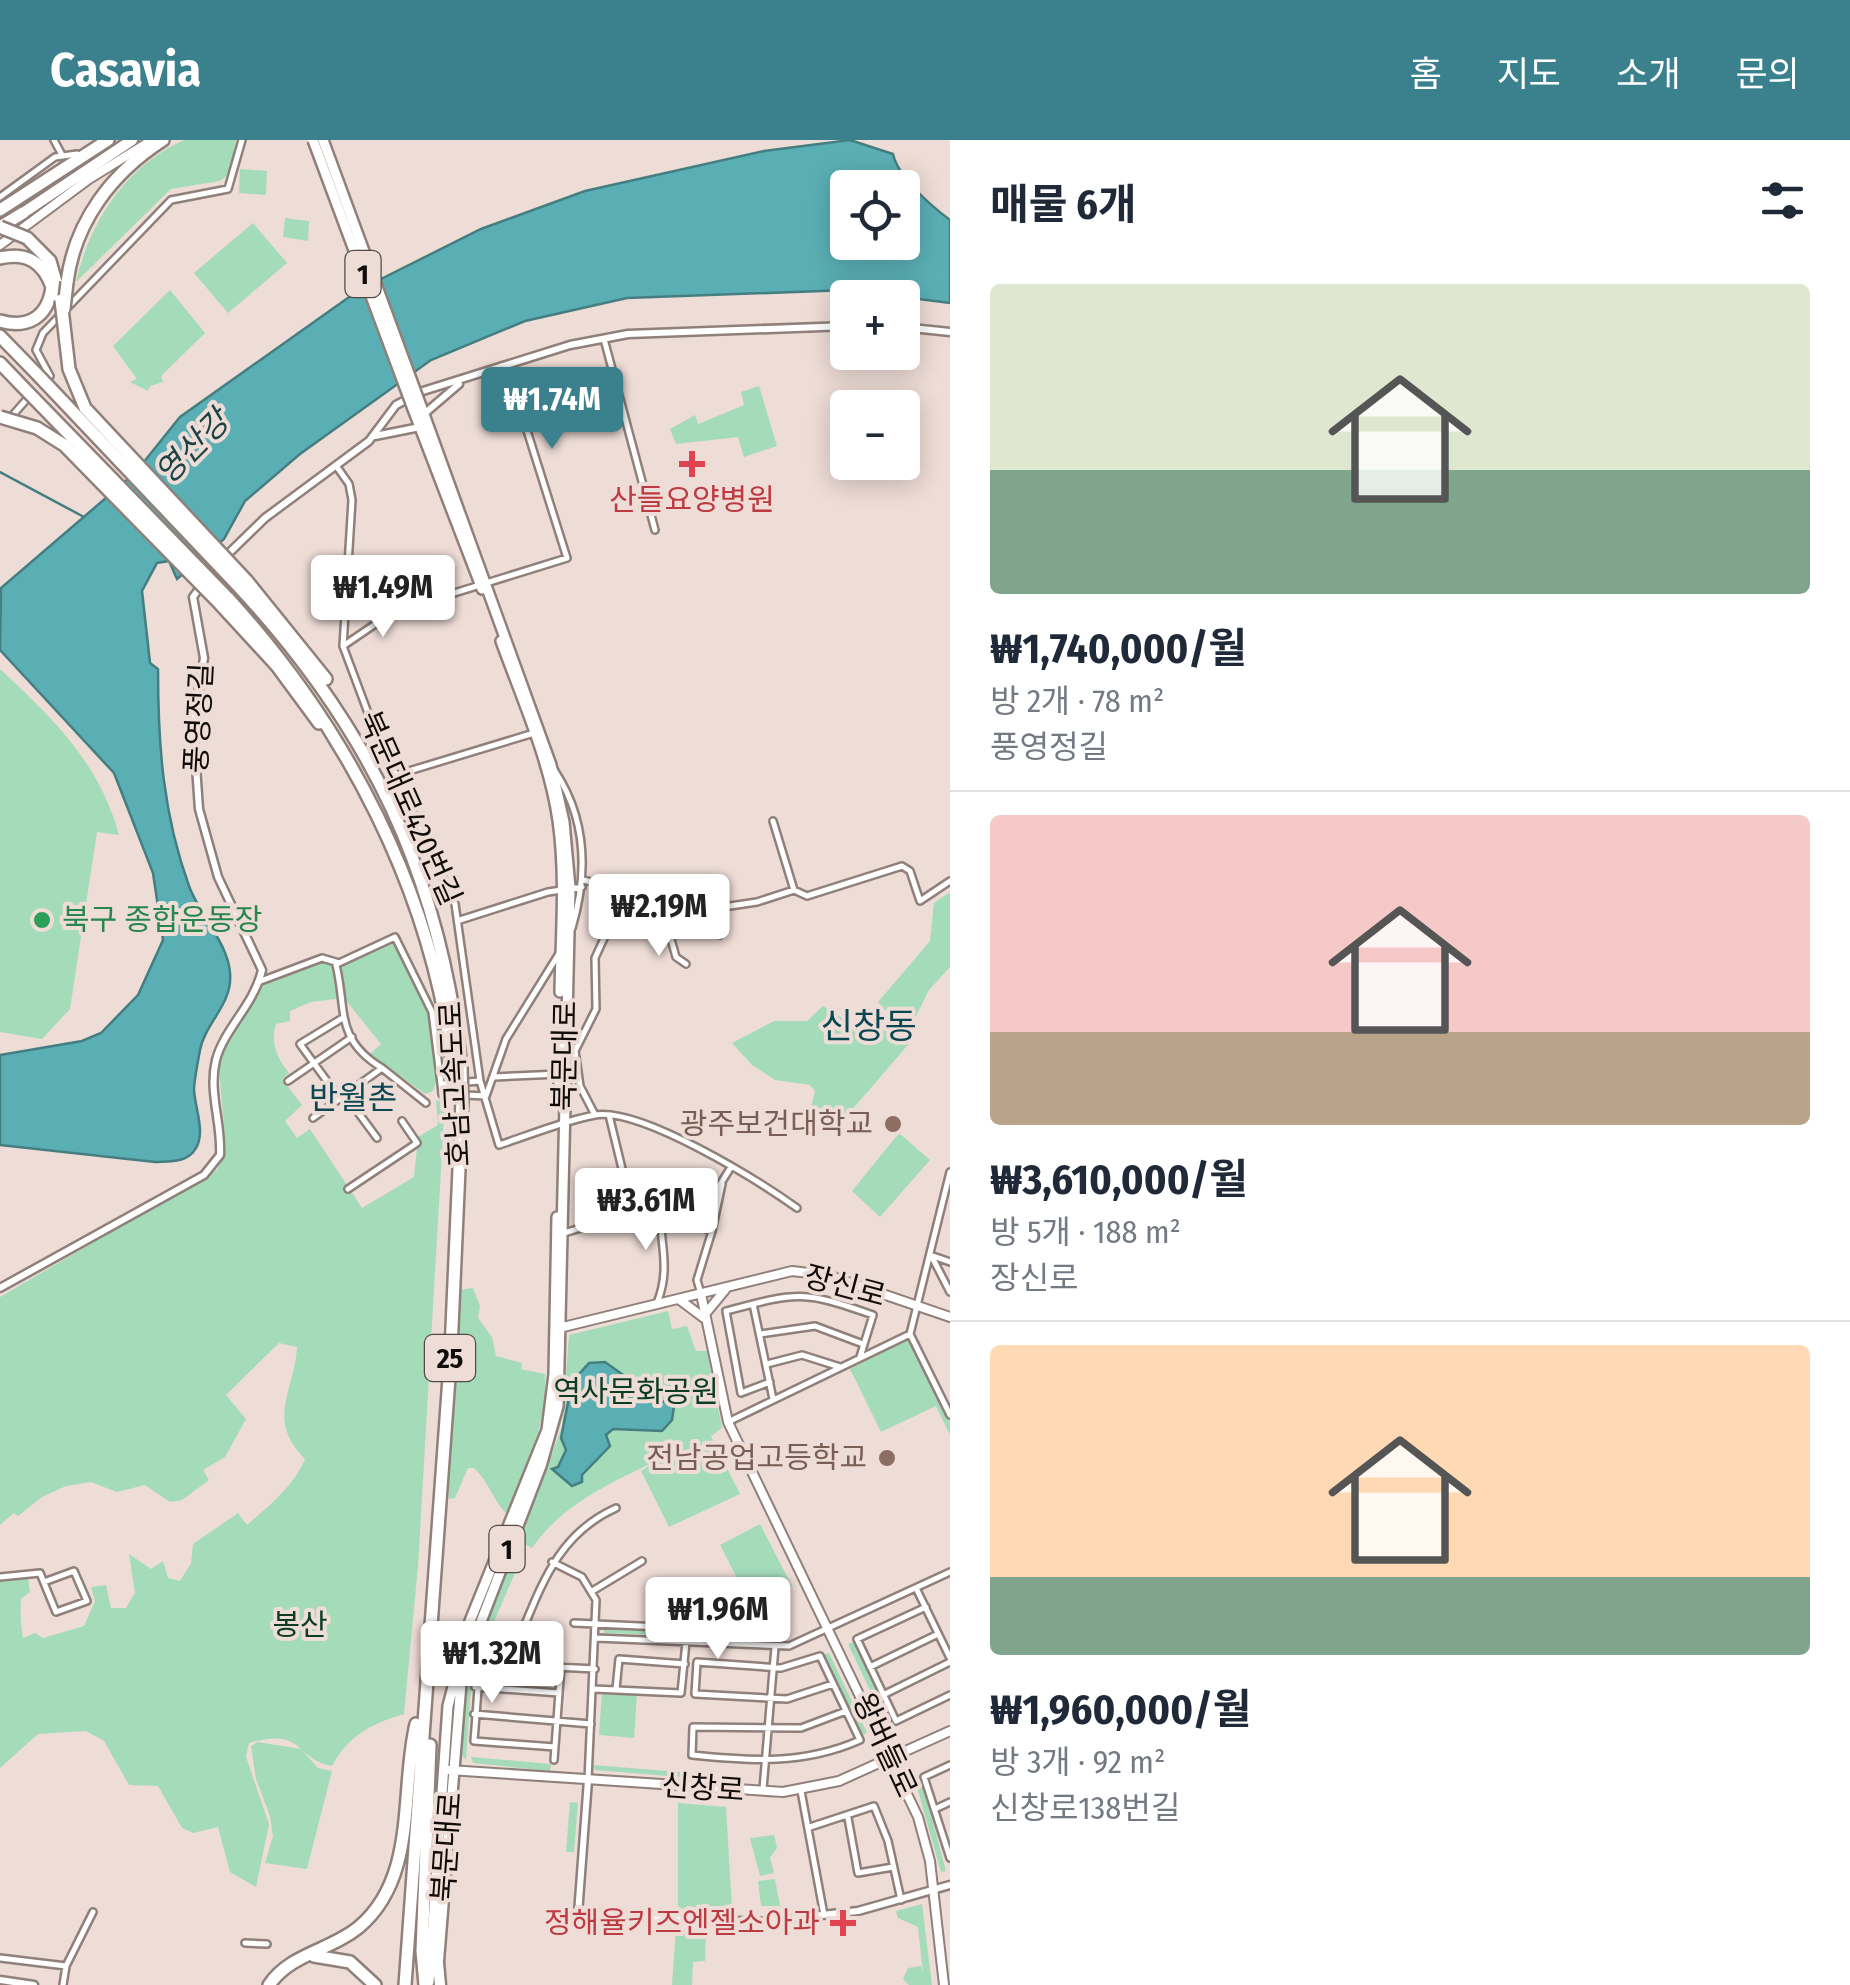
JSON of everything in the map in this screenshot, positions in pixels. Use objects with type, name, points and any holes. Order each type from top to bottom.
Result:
[{"type":"highway","points":[[0,210],[105,140]]},
{"type":"highway","points":[[0,230],[132,140]]},
{"type":"highway","points":[[64,318],[67,282],[80,235],[97,202],[127,166],[162,140]]},
{"type":"highway","points":[[0,230],[27,238],[50,261],[61,300],[69,369],[95,421],[243,584]]},
{"type":"highway","points":[[0,258],[33,260],[42,266],[52,287],[45,311],[36,319],[14,325],[0,321]]},
{"type":"highway","name":"호남고속도로","points":[[0,336],[44,375],[243,584],[338,708],[380,779],[412,847],[440,938],[458,1102],[451,1350],[402,1985]]},
{"type":"highway","name":"호남고속도로","points":[[0,363],[312,700],[360,778],[423,934],[457,1068]]},
{"type":"highway","points":[[4,421],[37,428],[75,454],[224,601]]},
{"type":"highway","name":"호남고속도로","points":[[402,1985],[458,1102]]},
{"type":"highway","points":[[427,1985],[422,1951],[428,1858],[428,1668]]},
{"type":"highway","points":[[273,1985],[289,1963],[360,1926],[388,1891],[400,1852],[416,1724]]},
{"type":"highway","points":[[273,1985],[297,1962],[320,1955],[350,1962],[375,1985]]},
{"type":"highway","points":[[438,1962],[438,1985]]},
{"type":"main road","points":[[0,245],[89,178],[152,140]]},
{"type":"main road","name":"1","points":[[313,140],[419,410]]},
{"type":"main road","name":"1","points":[[323,140],[419,410]]},
{"type":"main road","name":"북문대로","points":[[419,410],[420,427],[483,584]]},
{"type":"main road","name":"북문대로","points":[[419,410],[551,764],[564,822],[566,888],[560,1074],[563,1233],[559,1328],[546,1430],[461,1645],[448,1706],[449,1770],[438,1962]]},
{"type":"main road","name":"북문대로","points":[[537,732],[558,819],[566,888]]},
{"type":"main road","name":"북문대로","points":[[559,1328],[564,946]]},
{"type":"main road","name":"장신로","points":[[559,1328],[792,1271],[809,1272],[950,1317]]},
{"type":"main road","points":[[680,1300],[706,1319],[729,1287]]},
{"type":"main road","name":"왕버들로","points":[[701,1294],[728,1422],[830,1629],[922,1829],[944,1985]]},
{"type":"main road","name":"신창로","points":[[449,1770],[762,1792],[801,1790],[839,1781],[950,1731]]},
{"type":"main road","name":"북문대로","points":[[427,1985],[449,1770]]},
{"type":"street","points":[[54,140],[62,155]]},
{"type":"street","points":[[0,197],[62,155],[75,155],[105,140]]},
{"type":"street","points":[[44,375],[36,350],[43,332],[171,200],[228,189],[242,140]]},
{"type":"street","name":"풍영정길","points":[[258,982],[260,960],[218,877],[199,809],[192,724],[204,658],[193,598],[202,581],[266,518],[374,436],[383,418],[400,402],[501,366],[604,338],[688,328],[830,326]]},
{"type":"street","points":[[920,329],[950,332]]},
{"type":"street","points":[[604,338],[656,530]]},
{"type":"street","points":[[343,646],[387,615],[567,558],[515,393],[501,366]]},
{"type":"street","points":[[419,410],[460,383]]},
{"type":"street","points":[[4,421],[25,393]]},
{"type":"street","points":[[374,436],[420,427]]},
{"type":"street","name":"북문대로420번길","points":[[337,467],[352,500],[343,646],[371,721],[398,774],[460,920],[480,1081],[498,1145],[561,1126]]},
{"type":"street","points":[[398,774],[537,732]]},
{"type":"street","points":[[551,764],[578,824],[583,883],[564,946]]},
{"type":"street","points":[[772,821],[794,890]]},
{"type":"street","points":[[616,912],[640,913],[667,926],[715,908],[794,890],[806,896],[902,866],[910,870],[920,901],[950,881]]},
{"type":"street","points":[[460,920],[583,883],[596,883],[616,912]]},
{"type":"street","points":[[715,908],[720,935]]},
{"type":"street","points":[[596,1115],[580,1086],[576,1050],[596,1009],[597,950],[616,912]]},
{"type":"street","points":[[667,926],[676,957],[686,964]]},
{"type":"street","points":[[0,1288],[214,1167],[221,1151],[215,1064],[258,982],[322,958],[336,964],[394,936],[432,1012],[442,1094],[486,1096]]},
{"type":"street","name":"북문대로","points":[[486,1096],[506,1039],[564,946]]},
{"type":"street","points":[[336,964],[344,997],[340,1004],[341,1019],[352,1038],[426,1104]]},
{"type":"street","points":[[341,1019],[300,1044],[312,1064],[377,1138]]},
{"type":"street","points":[[288,1081],[352,1038]]},
{"type":"street","points":[[313,1118],[382,1068]]},
{"type":"street","points":[[494,1077],[560,1074]]},
{"type":"street","points":[[441,1084],[480,1081]]},
{"type":"street","points":[[561,1126],[596,1115],[652,1126],[731,1167],[797,1208]]},
{"type":"street","points":[[608,1115],[634,1214]]},
{"type":"street","points":[[348,1189],[416,1143],[402,1121]]},
{"type":"street","points":[[701,1294],[697,1280],[722,1184],[731,1167]]},
{"type":"street","name":"장신로","points":[[918,1306],[950,1172]]},
{"type":"street","points":[[656,1306],[668,1270],[660,1240],[664,1216],[676,1196],[722,1184]]},
{"type":"street","points":[[563,1233],[634,1214],[664,1216],[712,1231]]},
{"type":"street","points":[[930,1255],[950,1262]]},
{"type":"street","points":[[930,1255],[950,1292]]},
{"type":"street","points":[[770,1382],[741,1392],[726,1311],[804,1293],[873,1314],[860,1357]]},
{"type":"street","points":[[753,1304],[774,1400]]},
{"type":"street","points":[[918,1306],[910,1334],[950,1416]]},
{"type":"street","points":[[760,1334],[815,1326],[862,1344]]},
{"type":"street","points":[[728,1422],[910,1334]]},
{"type":"street","points":[[767,1364],[802,1355],[840,1367]]},
{"type":"street","points":[[521,1634],[552,1562],[577,1532],[616,1508]]},
{"type":"street","points":[[552,1562],[582,1577],[594,1590],[597,1624],[578,1914],[738,1924],[824,1915],[901,1900],[950,1884]]},
{"type":"street","points":[[594,1590],[642,1562]]},
{"type":"street","points":[[0,1577],[40,1572],[44,1582],[56,1612],[86,1601],[74,1571],[44,1582]]},
{"type":"street","points":[[596,1638],[775,1647],[830,1629],[950,1572]]},
{"type":"street","points":[[883,1694],[950,1660],[916,1588]]},
{"type":"street","points":[[926,1607],[857,1639],[896,1721],[950,1695]]},
{"type":"street","points":[[574,1623],[661,1627],[664,1641]]},
{"type":"street","points":[[870,1667],[938,1634]]},
{"type":"street","points":[[594,1689],[681,1693],[686,1642]]},
{"type":"street","points":[[762,1792],[775,1647]]},
{"type":"street","points":[[833,1684],[805,1695],[771,1699],[695,1694],[696,1662],[790,1668],[820,1656],[860,1740],[826,1753],[765,1761],[692,1754],[693,1727],[802,1728],[846,1711]]},
{"type":"street","points":[[616,1689],[619,1659],[685,1664]]},
{"type":"street","points":[[555,1748],[472,1739],[476,1687],[483,1660],[595,1669]]},
{"type":"street","points":[[554,1760],[561,1666]]},
{"type":"street","points":[[476,1687],[559,1693]]},
{"type":"street","points":[[474,1714],[591,1724]]},
{"type":"street","points":[[950,1765],[924,1777],[950,1858]]},
{"type":"street","points":[[801,1790],[824,1915]]},
{"type":"street","points":[[934,1809],[950,1802]]},
{"type":"street","points":[[810,1827],[848,1818],[874,1806],[901,1900]]},
{"type":"street","points":[[848,1818],[858,1873],[894,1867]]},
{"type":"street","points":[[63,1985],[66,1966],[93,1912]]},
{"type":"street","points":[[246,1943],[267,1944]]},
{"type":"street","points":[[0,1958],[66,1966]]},
{"type":"street","points":[[0,1980],[34,1985]]},
{"type":"green space","points":[[184,140],[236,140],[229,174],[220,181],[171,189],[76,282],[91,238],[114,198],[145,165]]},
{"type":"green space","points":[[240,169],[267,171],[266,195],[239,193]]},
{"type":"green space","points":[[285,218],[309,221],[308,241],[283,237]]},
{"type":"green space","points":[[253,223],[287,263],[228,313],[194,273]]},
{"type":"green space","points":[[170,290],[205,333],[161,376],[163,382],[150,386],[148,391],[130,382],[137,379],[113,346]]},
{"type":"green space","points":[[759,386],[777,446],[744,457],[738,437],[676,444],[670,429],[695,415],[698,424],[744,405],[741,392]]},
{"type":"green space","name":"북구 종합운동장","points":[[0,669],[56,724],[87,764],[111,809],[119,835],[97,832],[70,1009],[42,1039],[0,1032]]},
{"type":"green space","points":[[950,892],[950,967],[929,990],[915,1018],[913,1039],[833,1132],[810,1112],[815,1091],[810,1085],[775,1080],[752,1065],[732,1043],[774,1021],[807,1021],[823,1006],[865,1032],[880,1030],[890,1015],[878,1002],[930,941],[934,903]]},
{"type":"green space","name":"봉산","points":[[391,940],[434,1033],[438,1072],[433,1091],[425,1094],[370,1054],[381,1044],[344,998],[311,1002],[290,1011],[290,1021],[276,1024],[274,1044],[289,1073],[282,1079],[302,1105],[285,1121],[297,1138],[310,1129],[362,1208],[414,1177],[418,1137],[438,1125],[436,1101],[445,1100],[418,1566],[404,1714],[362,1732],[332,1766],[311,1757],[290,1741],[267,1739],[249,1743],[246,1757],[269,1824],[256,1887],[230,1872],[218,1827],[193,1833],[182,1828],[158,1786],[129,1785],[104,1741],[86,1731],[38,1734],[0,1768],[0,1581],[28,1577],[30,1592],[21,1599],[23,1638],[35,1633],[43,1638],[84,1626],[95,1601],[91,1587],[106,1585],[111,1608],[126,1608],[135,1593],[129,1554],[151,1569],[163,1561],[168,1578],[180,1581],[191,1563],[193,1544],[238,1513],[247,1525],[280,1495],[305,1459],[293,1445],[284,1418],[297,1347],[279,1343],[226,1395],[246,1419],[225,1457],[203,1470],[209,1480],[182,1500],[170,1502],[145,1485],[117,1492],[91,1482],[66,1486],[42,1497],[0,1525],[0,1297],[217,1170],[226,1149],[219,1069],[223,1051],[262,986],[320,960],[335,967]]},
{"type":"green space","points":[[899,1133],[930,1160],[880,1217],[852,1191]]},
{"type":"green space","points":[[473,1288],[480,1306],[478,1318],[492,1337],[496,1356],[522,1363],[521,1369],[545,1374],[539,1429],[508,1515],[474,1468],[468,1468],[455,1498],[449,1499],[447,1467],[460,1290]]},
{"type":"green space","name":"역사문화공원","points":[[668,1311],[672,1329],[687,1326],[696,1351],[707,1351],[722,1428],[711,1436],[740,1494],[669,1527],[641,1471],[662,1458],[574,1506],[532,1548],[519,1541],[562,1427],[569,1335]]},
{"type":"green space","points":[[909,1337],[950,1422],[950,1435],[936,1406],[881,1432],[850,1369]]},
{"type":"green space","points":[[760,1524],[792,1586],[752,1607],[720,1545]]},
{"type":"green space","points":[[514,1548],[524,1552],[472,1673],[466,1760],[461,1754],[468,1673]]},
{"type":"green space","points":[[676,1587],[700,1638],[666,1633],[670,1589]]},
{"type":"green space","points":[[604,1627],[659,1629],[661,1635],[604,1633]]},
{"type":"green space","points":[[854,1642],[891,1722],[886,1724],[848,1644]]},
{"type":"green space","points":[[829,1653],[867,1733],[861,1735],[824,1655]]},
{"type":"green space","points":[[602,1692],[637,1694],[634,1738],[599,1735]]},
{"type":"green space","points":[[258,1742],[301,1749],[318,1768],[332,1771],[307,1869],[265,1863],[273,1836],[256,1779],[251,1746]]},
{"type":"green space","points":[[471,1757],[551,1764],[550,1771],[473,1763]]},
{"type":"green space","points":[[593,1765],[680,1772],[680,1777],[595,1770]]},
{"type":"green space","points":[[923,1784],[946,1871],[941,1872],[917,1787]]},
{"type":"green space","points":[[570,1802],[578,1803],[574,1852],[566,1852]]},
{"type":"green space","points":[[678,1803],[726,1807],[732,1910],[678,1910]]},
{"type":"green space","points":[[774,1835],[777,1848],[770,1858],[774,1873],[760,1876],[750,1838]]},
{"type":"green space","points":[[775,1879],[780,1906],[761,1906],[758,1881]]},
{"type":"green space","points":[[922,1904],[932,1985],[909,1985],[903,1979],[908,1968],[921,1966],[923,1973],[918,1927],[898,1918],[896,1911]]},
{"type":"green space","points":[[676,1928],[706,1929],[705,1961],[693,1962],[692,1985],[672,1985]]},
{"type":"water","name":"영산강","points":[[850,140],[893,154],[901,170],[830,170],[830,260],[920,260],[920,194],[950,220],[950,303],[920,299],[920,280],[830,280],[830,291],[627,298],[525,321],[431,360],[300,454],[245,501],[224,539],[177,579],[169,561],[157,563],[142,591],[150,663],[158,669],[161,753],[168,806],[189,886],[224,951],[230,973],[227,994],[200,1050],[194,1088],[199,1141],[193,1153],[183,1159],[155,1162],[0,1145],[0,1055],[82,1041],[101,1033],[138,995],[163,940],[153,873],[114,773],[0,650],[1,588],[135,473],[180,417],[359,290],[481,229],[585,191],[764,151]]},
{"type":"water","points":[[605,1362],[661,1402],[675,1400],[672,1420],[662,1431],[613,1429],[606,1435],[610,1446],[582,1475],[582,1482],[572,1486],[552,1469],[558,1467],[566,1450],[561,1438],[572,1382],[589,1363]]},
{"type":"waterway","points":[[0,472],[84,517]]},
{"type":"place","name":"산들요양병원","points":[[692,464]]},
{"type":"place","name":"북구 종합운동장","points":[[42,920]]},
{"type":"place","name":"광주보건대학교","points":[[893,1124]]},
{"type":"place","name":"전남공업고등학교","points":[[887,1458]]},
{"type":"place","name":"정해율키즈엔젤소아과","points":[[843,1923]]},
{"type":"district","name":"신창동","points":[[869,1026]]},
{"type":"district","name":"반월촌","points":[[353,1098]]}]
